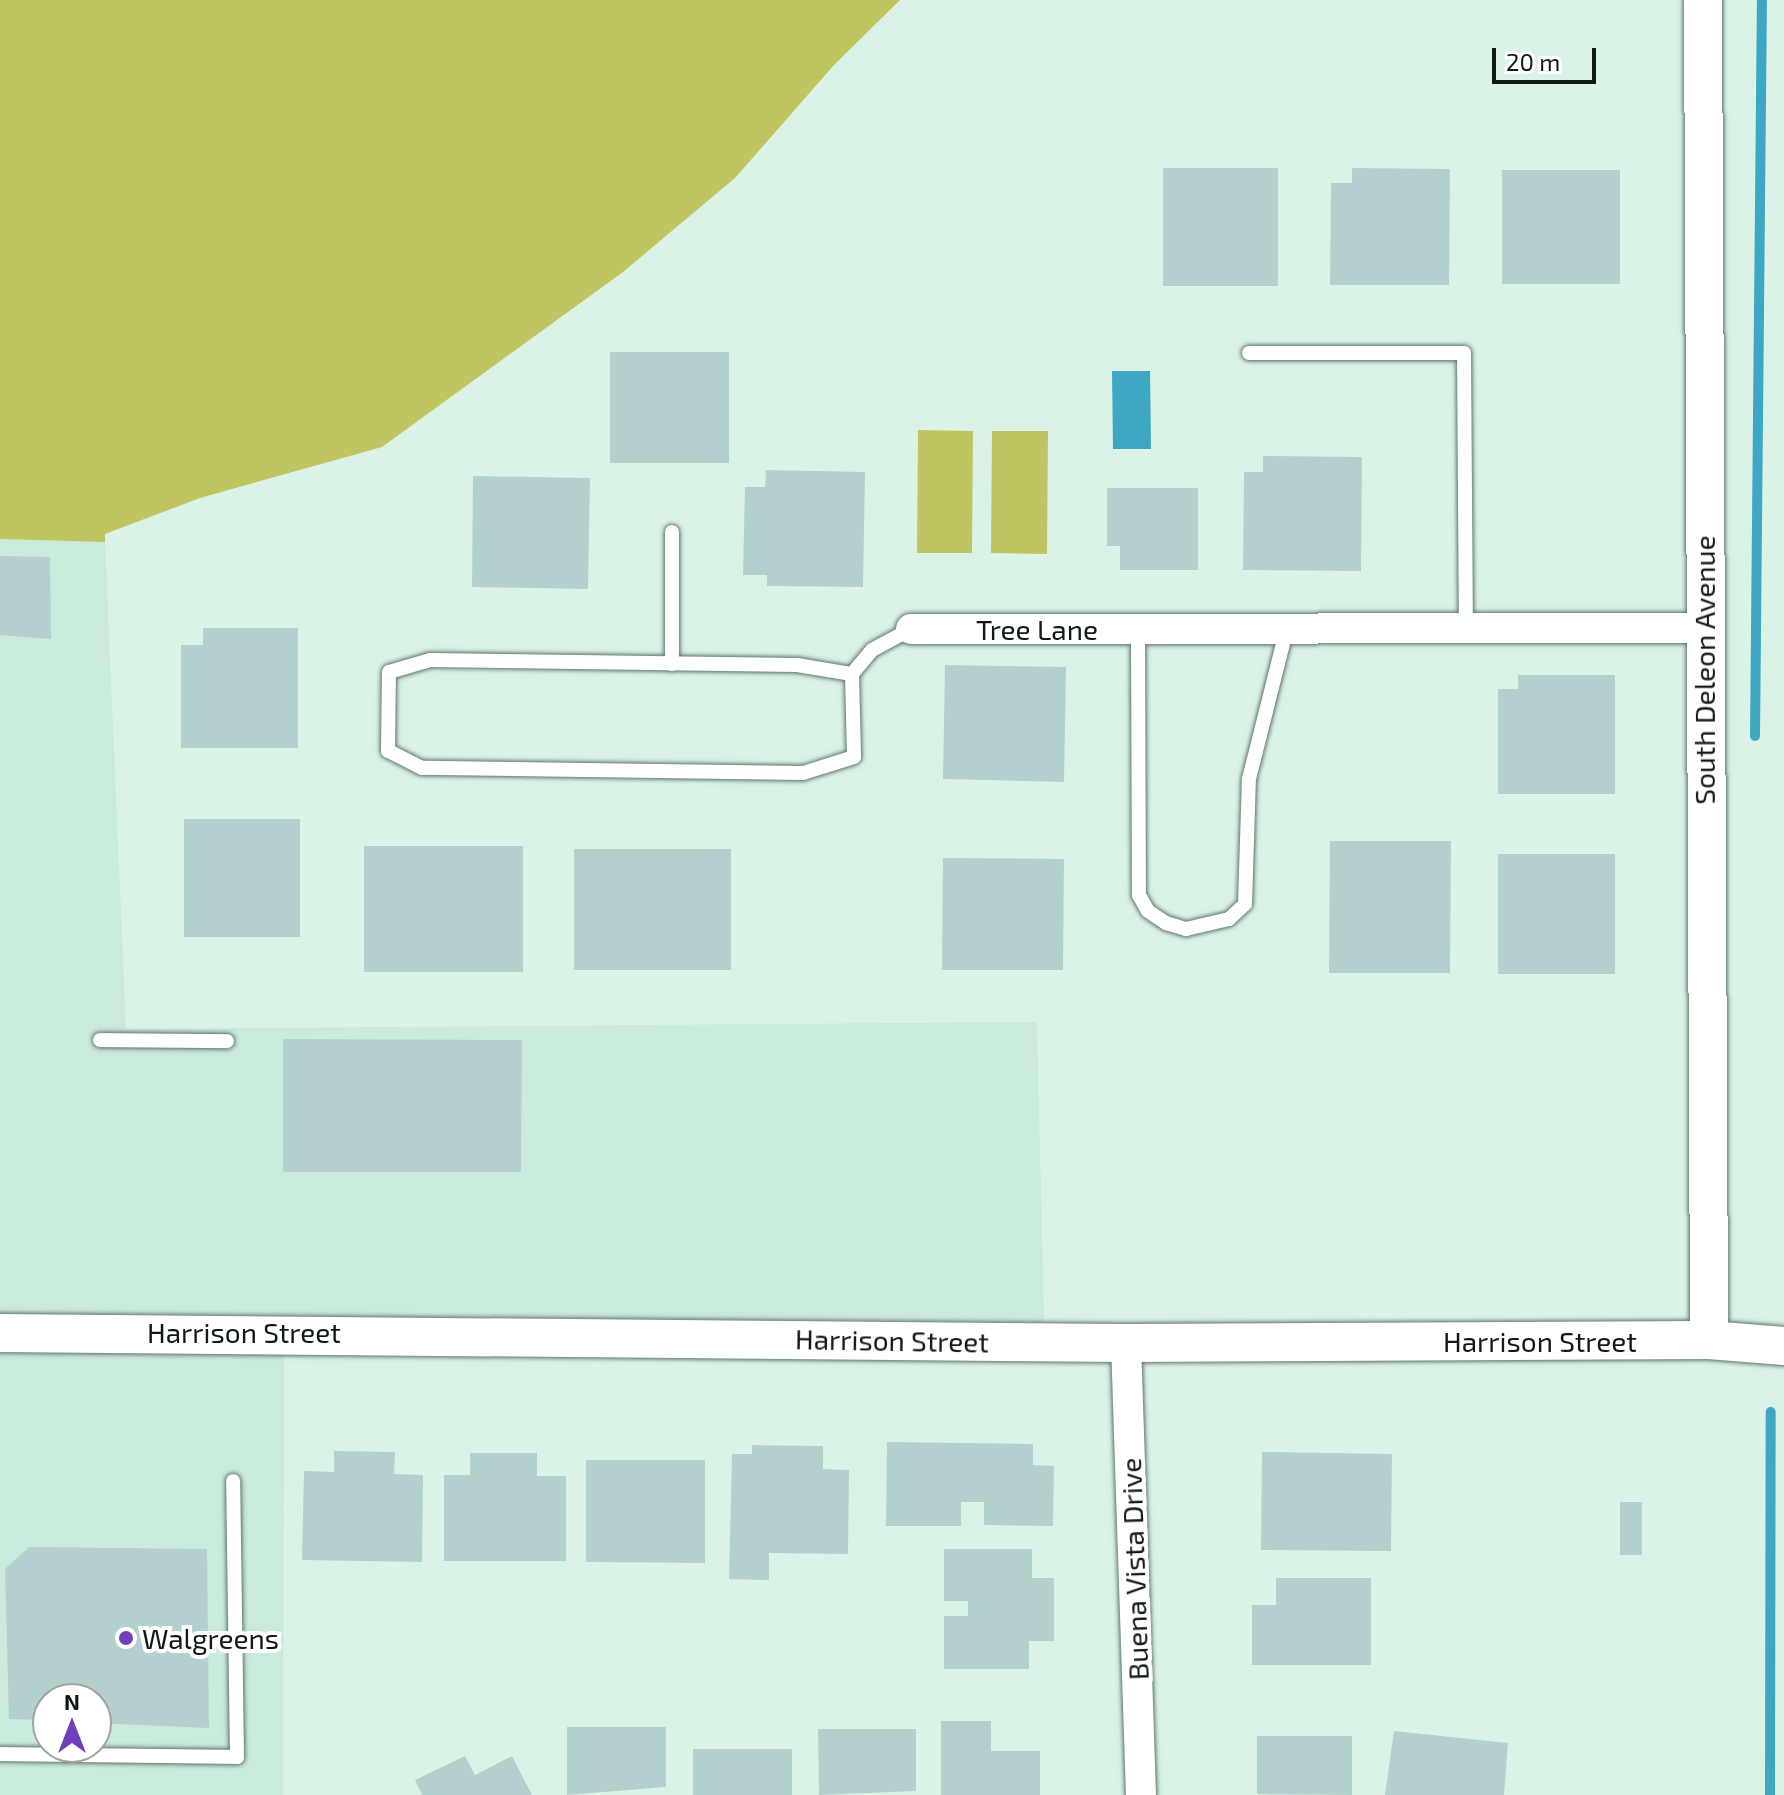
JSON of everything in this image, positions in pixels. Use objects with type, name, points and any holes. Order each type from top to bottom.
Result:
[{"type":"street","name":"South Deleon Avenue","points":[[1703,0],[1703,628],[1709,1340]]},
{"type":"street","name":"Tree Lane","points":[[911,629],[1286,632],[1703,628]]},
{"type":"street","name":"Harrison Street","points":[[0,1333],[231,1331],[1126,1343],[1709,1340],[1784,1346]]},
{"type":"street","name":"Buena Vista Drive","points":[[1126,1343],[1141,1795]]},
{"type":"lane","points":[[1249,353],[1464,353],[1466,630]]},
{"type":"lane","points":[[672,532],[672,664]]},
{"type":"lane","name":"Tree Lane","points":[[852,674],[872,650],[911,629]]},
{"type":"lane","points":[[1138,629],[1139,895],[1148,911],[1186,929],[1229,919],[1245,904],[1249,779],[1286,632]]},
{"type":"lane","points":[[430,660],[672,664],[797,665],[852,674],[854,757],[803,773],[422,768],[388,751],[389,672],[430,660]]},
{"type":"lane","points":[[100,1040],[227,1041]]},
{"type":"lane","points":[[0,1754],[237,1757],[233,1481]]},
{"type":"shaded area","points":[[0,539],[105,542],[126,1029],[1037,1022],[1044,1322],[0,1313]]},
{"type":"shaded area","points":[[284,1352],[283,1795],[0,1795],[0,1354]]},
{"type":"green space","points":[[0,0],[900,0],[834,65],[735,178],[623,272],[382,447],[200,498],[105,534],[105,542],[0,539]]},
{"type":"green space","points":[[918,430],[973,431],[972,553],[917,553]]},
{"type":"green space","points":[[992,431],[1048,431],[1047,554],[991,553]]},
{"type":"water","points":[[1112,371],[1150,371],[1151,449],[1113,449]]},
{"type":"building","points":[[1163,168],[1278,168],[1278,286],[1163,286]]},
{"type":"building","points":[[1352,168],[1450,169],[1449,285],[1330,285],[1331,183],[1352,183]]},
{"type":"building","points":[[1502,170],[1620,170],[1620,284],[1502,284]]},
{"type":"building","points":[[610,352],[729,352],[729,463],[610,463]]},
{"type":"building","points":[[1263,456],[1362,457],[1361,571],[1243,570],[1244,472],[1263,472]]},
{"type":"building","points":[[766,470],[865,472],[863,587],[767,586],[767,575],[743,575],[745,487],[765,487]]},
{"type":"building","points":[[473,476],[590,478],[588,589],[472,587]]},
{"type":"building","points":[[1107,488],[1198,488],[1198,570],[1120,570],[1120,546],[1107,546]]},
{"type":"building","points":[[0,556],[50,557],[51,639],[0,635]]},
{"type":"building","points":[[203,628],[298,628],[298,748],[181,748],[181,645],[203,645]]},
{"type":"building","points":[[945,665],[1066,667],[1064,782],[943,779]]},
{"type":"building","points":[[1518,675],[1615,675],[1615,794],[1498,794],[1498,689],[1518,689]]},
{"type":"building","points":[[184,819],[300,819],[300,937],[184,937]]},
{"type":"building","points":[[1330,841],[1451,841],[1450,973],[1329,973]]},
{"type":"building","points":[[364,846],[523,846],[523,972],[364,972]]},
{"type":"building","points":[[574,849],[731,849],[731,970],[574,970]]},
{"type":"building","points":[[1498,854],[1615,854],[1615,974],[1498,974]]},
{"type":"building","points":[[943,858],[1064,859],[1063,970],[942,970]]},
{"type":"building","points":[[283,1039],[522,1040],[521,1172],[283,1172]]},
{"type":"building","points":[[887,1442],[1033,1444],[1033,1465],[1054,1466],[1053,1526],[984,1525],[984,1502],[961,1502],[961,1526],[886,1526]]},
{"type":"building","points":[[752,1445],[823,1446],[823,1469],[849,1470],[848,1554],[769,1553],[769,1580],[729,1579],[732,1454],[752,1454]]},
{"type":"building","points":[[334,1451],[395,1452],[394,1474],[423,1475],[422,1562],[302,1560],[304,1471],[334,1472]]},
{"type":"building","points":[[1262,1452],[1392,1454],[1391,1551],[1261,1550]]},
{"type":"building","points":[[470,1453],[537,1453],[537,1476],[566,1476],[566,1561],[444,1561],[444,1475],[470,1475]]},
{"type":"building","points":[[586,1460],[705,1460],[705,1563],[586,1562]]},
{"type":"building","points":[[1620,1502],[1642,1502],[1642,1555],[1620,1555]]},
{"type":"building","points":[[29,1547],[207,1549],[209,1728],[112,1724],[112,1683],[32,1683],[32,1720],[9,1719],[5,1569]]},
{"type":"building","points":[[944,1549],[1032,1549],[1032,1578],[1054,1578],[1054,1641],[1029,1641],[1029,1669],[944,1669],[944,1616],[968,1616],[968,1601],[944,1601]]},
{"type":"building","points":[[1276,1578],[1371,1578],[1371,1665],[1252,1665],[1252,1605],[1276,1605]]},
{"type":"building","points":[[941,1721],[991,1721],[991,1751],[1040,1751],[1040,1795],[941,1795]]},
{"type":"building","points":[[567,1727],[666,1727],[666,1787],[567,1795]]},
{"type":"building","points":[[818,1729],[916,1729],[916,1791],[819,1795]]},
{"type":"building","points":[[1394,1731],[1508,1743],[1504,1795],[1385,1795]]},
{"type":"building","points":[[1257,1736],[1352,1736],[1352,1795],[1257,1794]]},
{"type":"building","points":[[693,1749],[792,1749],[792,1795],[693,1795]]},
{"type":"building","points":[[465,1756],[475,1775],[512,1756],[532,1795],[422,1795],[415,1780]]},
{"type":"waterway","points":[[1755,736],[1762,0]]},
{"type":"waterway","points":[[1770,1795],[1771,1412]]},
{"type":"place","name":"Walgreens","points":[[126,1638]]}]
